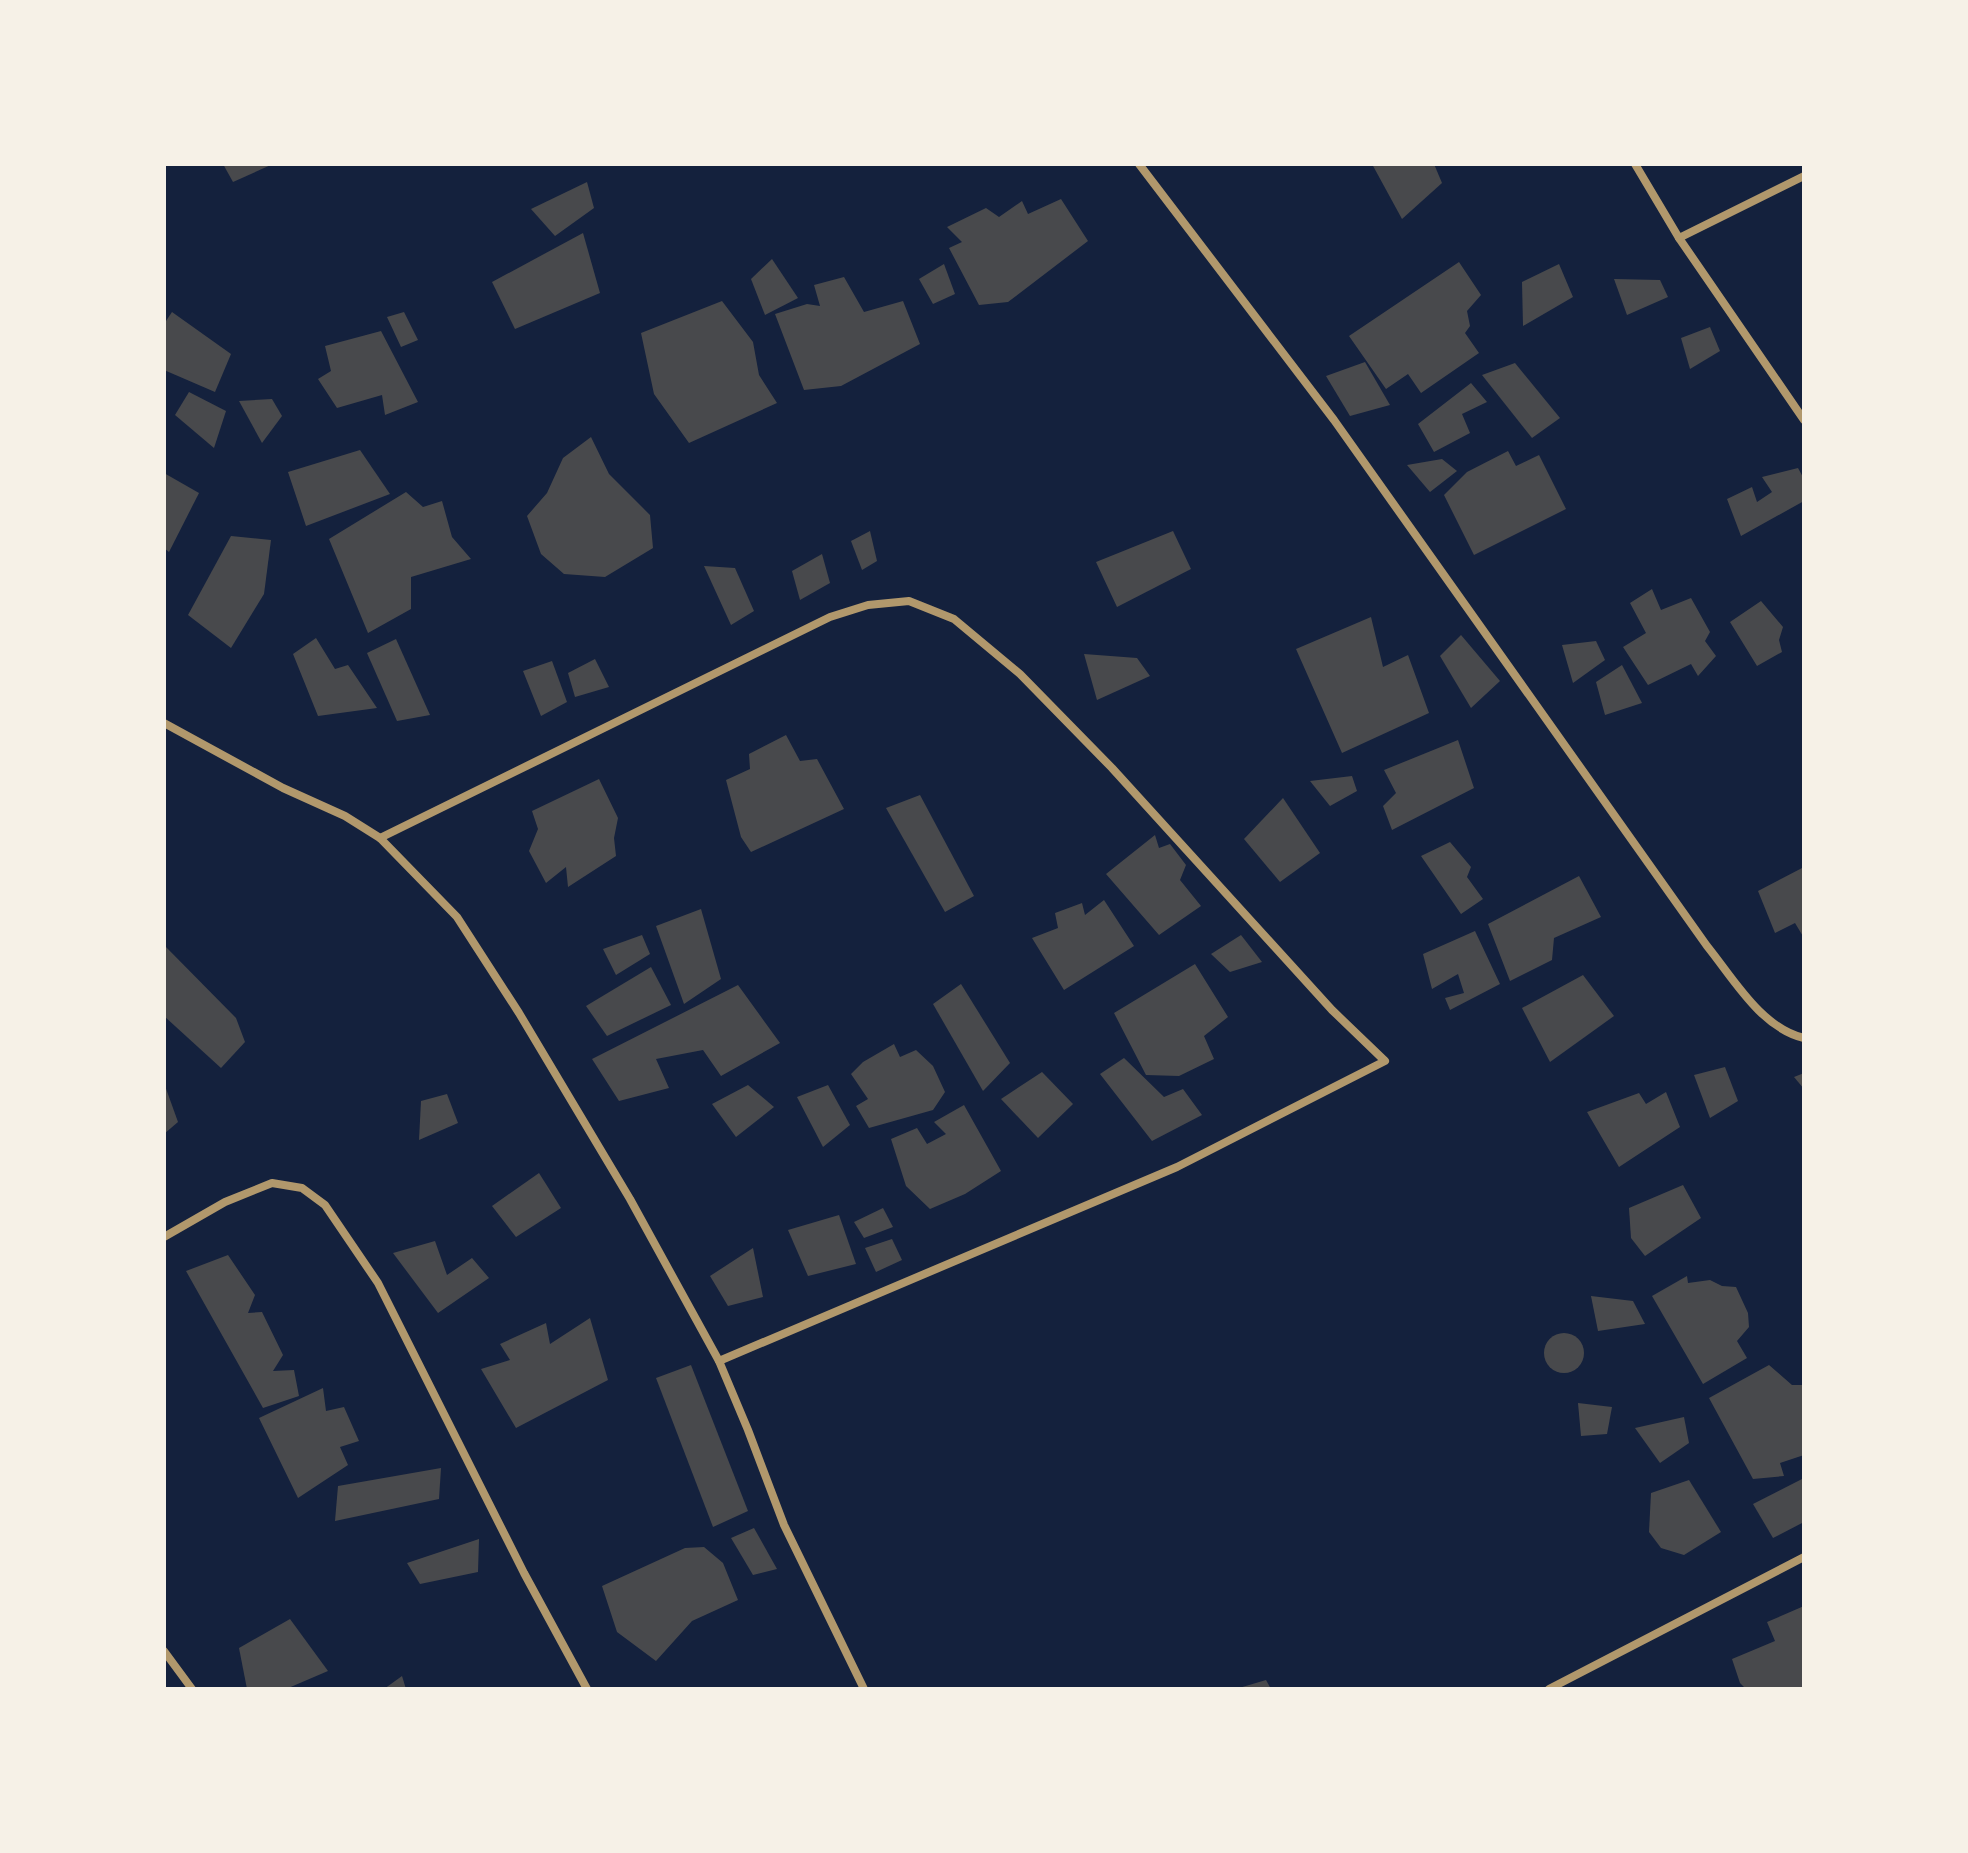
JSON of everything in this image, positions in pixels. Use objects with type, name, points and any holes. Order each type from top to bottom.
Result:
[{"type":"street","points":[[1139,164],[1334,420],[1707,946],[1766,1018],[1785,1032],[1804,1038]]},
{"type":"street","points":[[1635,164],[1679,238],[1804,420]]},
{"type":"street","points":[[1679,238],[1804,176]]},
{"type":"street","points":[[380,838],[830,617],[868,605],[909,601],[954,619],[1020,674],[1112,768],[1332,1010],[1385,1061],[1177,1167],[719,1361]]},
{"type":"street","points":[[164,723],[283,788],[345,816],[380,838],[457,917],[519,1013],[630,1199],[719,1361],[784,1525],[864,1689]]},
{"type":"street","points":[[164,1237],[225,1202],[272,1183],[302,1188],[325,1205],[378,1283],[524,1573],[587,1689]]},
{"type":"street","points":[[1549,1689],[1804,1557]]},
{"type":"street","points":[[164,1651],[192,1689]]},
{"type":"building","points":[[223,164],[273,164],[233,182]]},
{"type":"building","points":[[1372,164],[1434,164],[1442,183],[1402,219]]},
{"type":"building","points":[[587,182],[594,208],[555,236],[531,209]]},
{"type":"building","points":[[1061,199],[1088,241],[1008,302],[979,305],[949,248],[962,242],[947,227],[986,208],[999,217],[1022,201],[1028,214]]},
{"type":"building","points":[[583,233],[600,293],[515,329],[492,282]]},
{"type":"building","points":[[772,259],[798,298],[765,315],[751,279]]},
{"type":"building","points":[[1459,262],[1481,295],[1467,311],[1470,326],[1465,333],[1479,353],[1421,393],[1408,374],[1386,389],[1349,336]]},
{"type":"building","points":[[944,264],[955,294],[933,304],[919,279]]},
{"type":"building","points":[[1559,264],[1573,297],[1523,326],[1522,282]]},
{"type":"building","points":[[844,277],[864,312],[903,301],[920,344],[841,386],[804,390],[775,314],[807,304],[820,306],[814,285]]},
{"type":"building","points":[[1614,279],[1660,280],[1668,297],[1627,315]]},
{"type":"building","points":[[722,301],[753,342],[759,375],[777,403],[689,443],[654,394],[641,333]]},
{"type":"building","points":[[172,312],[231,354],[215,392],[164,370],[164,324]]},
{"type":"building","points":[[404,312],[418,340],[401,347],[387,317]]},
{"type":"building","points":[[1710,327],[1720,351],[1690,369],[1681,338]]},
{"type":"building","points":[[381,331],[418,402],[385,415],[382,395],[337,408],[318,379],[331,371],[325,346]]},
{"type":"building","points":[[1365,362],[1390,405],[1350,416],[1326,376]]},
{"type":"building","points":[[1515,363],[1560,418],[1532,438],[1482,375]]},
{"type":"building","points":[[1471,383],[1487,402],[1462,414],[1470,433],[1434,452],[1418,424]]},
{"type":"building","points":[[189,392],[226,411],[214,448],[175,415]]},
{"type":"building","points":[[272,399],[282,416],[262,443],[239,401]]},
{"type":"building","points":[[591,437],[609,474],[650,515],[653,548],[605,577],[564,574],[541,554],[527,516],[547,493],[563,458]]},
{"type":"building","points":[[360,450],[390,494],[306,526],[288,472]]},
{"type":"building","points":[[1508,451],[1516,466],[1539,455],[1566,509],[1474,555],[1444,495],[1467,472]]},
{"type":"building","points":[[1442,459],[1457,471],[1430,492],[1407,465]]},
{"type":"building","points":[[1798,468],[1804,479],[1804,501],[1741,536],[1727,499],[1752,487],[1757,502],[1772,492],[1762,477]]},
{"type":"building","points":[[164,473],[199,493],[169,552],[164,548]]},
{"type":"building","points":[[406,492],[423,507],[442,501],[452,537],[471,559],[411,577],[411,609],[368,633],[329,539]]},
{"type":"building","points":[[870,531],[877,561],[862,570],[851,541]]},
{"type":"building","points":[[1173,531],[1191,569],[1117,607],[1096,562]]},
{"type":"building","points":[[231,536],[271,540],[264,594],[231,648],[188,615]]},
{"type":"building","points":[[822,554],[830,583],[800,600],[792,571]]},
{"type":"building","points":[[704,566],[735,568],[754,611],[731,625]]},
{"type":"building","points":[[1652,589],[1661,610],[1691,598],[1710,632],[1705,641],[1716,656],[1698,676],[1691,664],[1648,685],[1623,647],[1646,633],[1630,603]]},
{"type":"building","points":[[1761,601],[1783,627],[1779,640],[1782,652],[1757,666],[1730,622]]},
{"type":"building","points":[[1371,617],[1383,667],[1408,655],[1429,713],[1342,753],[1296,649]]},
{"type":"building","points":[[1461,635],[1500,681],[1471,708],[1440,656]]},
{"type":"building","points":[[316,638],[335,669],[348,665],[377,708],[318,716],[293,654]]},
{"type":"building","points":[[396,639],[430,715],[397,721],[367,653]]},
{"type":"building","points":[[1596,641],[1605,660],[1573,683],[1562,645]]},
{"type":"building","points":[[1084,654],[1137,658],[1150,676],[1097,700]]},
{"type":"building","points":[[595,659],[609,687],[575,697],[568,673]]},
{"type":"building","points":[[552,661],[567,702],[541,716],[523,671]]},
{"type":"building","points":[[1622,665],[1642,703],[1605,715],[1596,682]]},
{"type":"building","points":[[786,735],[800,761],[817,759],[844,809],[751,852],[741,837],[726,780],[750,769],[749,754]]},
{"type":"building","points":[[1458,740],[1474,788],[1392,830],[1383,806],[1396,793],[1384,770]]},
{"type":"building","points":[[1352,776],[1357,791],[1330,806],[1310,781]]},
{"type":"building","points":[[599,779],[618,818],[614,838],[616,856],[568,887],[566,867],[546,883],[529,851],[538,829],[532,811]]},
{"type":"building","points":[[920,795],[974,896],[945,912],[886,808]]},
{"type":"building","points":[[1283,798],[1320,853],[1280,882],[1244,839]]},
{"type":"building","points":[[1155,835],[1159,848],[1170,844],[1186,865],[1180,880],[1201,906],[1159,935],[1106,874]]},
{"type":"building","points":[[1450,842],[1471,867],[1467,877],[1483,899],[1461,914],[1421,856]]},
{"type":"building","points":[[1804,867],[1804,938],[1795,923],[1775,933],[1758,891]]},
{"type":"building","points":[[1579,876],[1601,917],[1554,938],[1552,960],[1510,981],[1488,924]]},
{"type":"building","points":[[1104,900],[1134,946],[1064,990],[1032,938],[1058,928],[1055,913],[1082,903],[1085,915]]},
{"type":"building","points":[[701,909],[721,979],[684,1004],[656,926]]},
{"type":"building","points":[[1475,931],[1500,984],[1450,1010],[1445,998],[1464,993],[1458,974],[1432,989],[1423,954]]},
{"type":"building","points":[[642,935],[650,954],[616,975],[603,949]]},
{"type":"building","points":[[1241,935],[1262,962],[1230,972],[1211,954]]},
{"type":"building","points":[[164,945],[236,1018],[245,1042],[221,1068],[164,1016]]},
{"type":"building","points":[[1195,964],[1228,1017],[1204,1036],[1214,1059],[1179,1076],[1146,1075],[1114,1013]]},
{"type":"building","points":[[651,967],[671,1005],[607,1036],[586,1006]]},
{"type":"building","points":[[1583,975],[1614,1016],[1550,1062],[1522,1008]]},
{"type":"building","points":[[961,984],[1010,1063],[983,1091],[933,1004]]},
{"type":"building","points":[[738,985],[780,1043],[721,1076],[703,1050],[656,1059],[669,1088],[619,1101],[592,1059]]},
{"type":"building","points":[[894,1044],[900,1057],[916,1050],[933,1066],[945,1092],[933,1110],[869,1128],[856,1106],[868,1099],[851,1074],[863,1062]]},
{"type":"building","points":[[1124,1058],[1164,1097],[1183,1089],[1202,1115],[1152,1141],[1100,1074]]},
{"type":"building","points":[[1725,1067],[1738,1101],[1710,1118],[1694,1075]]},
{"type":"building","points":[[1042,1072],[1073,1104],[1038,1138],[1001,1099]]},
{"type":"building","points":[[1804,1073],[1804,1089],[1794,1077]]},
{"type":"building","points":[[164,1083],[178,1122],[164,1134]]},
{"type":"building","points":[[748,1085],[774,1107],[736,1137],[712,1104]]},
{"type":"building","points":[[828,1085],[850,1125],[823,1147],[797,1097]]},
{"type":"building","points":[[1666,1092],[1680,1127],[1619,1167],[1587,1112],[1639,1093],[1646,1104]]},
{"type":"building","points":[[447,1094],[458,1123],[419,1140],[421,1101]]},
{"type":"building","points":[[964,1105],[1001,1171],[965,1194],[930,1209],[906,1186],[891,1139],[917,1128],[927,1144],[946,1134],[934,1122]]},
{"type":"building","points":[[539,1173],[561,1208],[516,1237],[492,1206]]},
{"type":"building","points":[[1683,1185],[1701,1218],[1645,1256],[1631,1238],[1629,1208]]},
{"type":"building","points":[[883,1208],[893,1227],[864,1238],[854,1222]]},
{"type":"building","points":[[839,1215],[856,1264],[808,1276],[788,1230]]},
{"type":"building","points":[[892,1239],[902,1260],[876,1272],[865,1248]]},
{"type":"building","points":[[435,1241],[447,1275],[472,1258],[489,1278],[438,1313],[393,1253]]},
{"type":"building","points":[[753,1248],[763,1297],[728,1306],[710,1276]]},
{"type":"building","points":[[228,1255],[255,1295],[248,1313],[262,1312],[283,1355],[273,1371],[294,1370],[299,1396],[263,1408],[186,1271]]},
{"type":"building","points":[[1687,1276],[1688,1283],[1710,1280],[1722,1286],[1736,1287],[1748,1313],[1749,1327],[1737,1341],[1747,1358],[1703,1384],[1652,1296]]},
{"type":"building","points":[[1591,1296],[1633,1301],[1645,1324],[1598,1331]]},
{"type":"building","points":[[590,1318],[608,1380],[516,1428],[481,1369],[510,1360],[500,1344],[546,1323],[550,1344]]},
{"type":"building","points":[[1564,1333],[1578,1339],[1584,1353],[1578,1367],[1564,1373],[1550,1367],[1544,1353],[1550,1339]]},
{"type":"building","points":[[691,1365],[748,1511],[713,1527],[656,1378]]},
{"type":"building","points":[[1769,1365],[1792,1385],[1804,1385],[1804,1455],[1780,1463],[1784,1476],[1753,1479],[1709,1398]]},
{"type":"building","points":[[323,1388],[326,1411],[344,1407],[359,1441],[340,1447],[348,1465],[298,1498],[259,1418]]},
{"type":"building","points":[[1578,1403],[1612,1407],[1607,1434],[1581,1436]]},
{"type":"building","points":[[1684,1417],[1689,1443],[1660,1463],[1635,1428]]},
{"type":"building","points":[[441,1468],[439,1499],[335,1521],[338,1486]]},
{"type":"building","points":[[1804,1478],[1804,1522],[1773,1538],[1753,1504]]},
{"type":"building","points":[[1689,1480],[1721,1532],[1684,1555],[1661,1548],[1649,1532],[1651,1493]]},
{"type":"building","points":[[754,1528],[777,1569],[753,1575],[731,1538]]},
{"type":"building","points":[[479,1539],[478,1572],[420,1584],[407,1563]]},
{"type":"building","points":[[704,1547],[723,1563],[738,1600],[692,1621],[656,1661],[617,1632],[602,1586],[685,1548]]},
{"type":"building","points":[[1804,1606],[1804,1689],[1746,1689],[1740,1683],[1732,1659],[1775,1641],[1767,1622]]},
{"type":"building","points":[[290,1619],[328,1671],[286,1689],[247,1689],[239,1648]]},
{"type":"building","points":[[402,1676],[406,1689],[384,1689]]},
{"type":"building","points":[[1266,1680],[1271,1689],[1239,1689],[1239,1688]]}]
